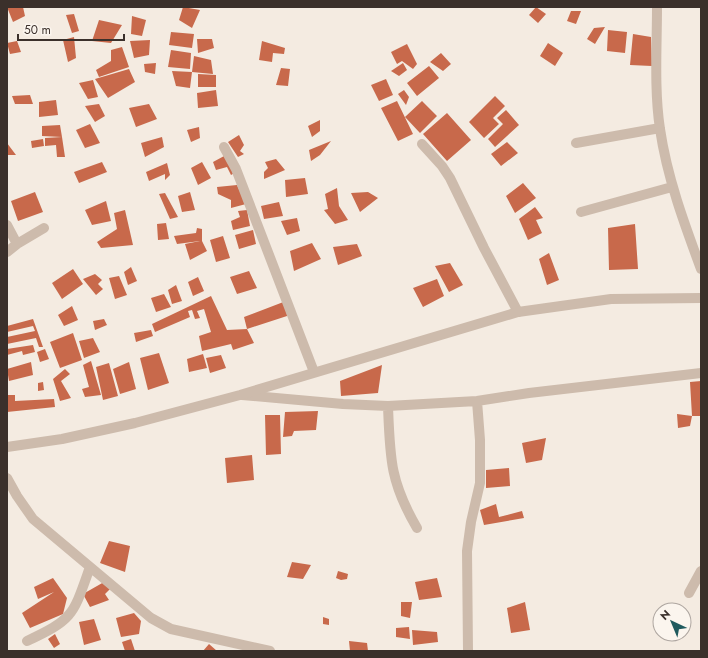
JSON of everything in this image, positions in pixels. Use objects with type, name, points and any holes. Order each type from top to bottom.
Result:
[{"type":"street","points":[[657,7],[658,98],[660,128],[672,187],[701,268]]},
{"type":"street","points":[[576,143],[660,128]]},
{"type":"street","points":[[422,144],[442,166],[450,178],[518,312]]},
{"type":"street","points":[[224,147],[236,169],[314,372]]},
{"type":"street","points":[[581,212],[672,187]]},
{"type":"street","points":[[7,225],[16,244]]},
{"type":"street","points":[[7,252],[16,244],[44,228]]},
{"type":"street","points":[[7,447],[62,439],[134,423],[240,395],[518,312],[611,299],[701,298]]},
{"type":"street","points":[[240,395],[343,404],[388,406],[477,401],[529,393],[701,373]]},
{"type":"street","points":[[468,651],[467,551],[471,522],[480,483],[480,440],[477,401]]},
{"type":"street","points":[[388,406],[390,452],[393,474],[399,494],[417,528]]},
{"type":"street","points":[[7,478],[33,519],[151,618],[171,628],[270,651]]},
{"type":"street","points":[[27,641],[55,628],[69,617],[77,604],[90,567]]},
{"type":"street","points":[[689,593],[701,571]]},
{"type":"building","points":[[7,7],[23,7],[25,16],[13,22]]},
{"type":"building","points":[[183,7],[200,10],[192,28],[179,20]]},
{"type":"building","points":[[536,7],[546,14],[538,23],[529,15]]},
{"type":"building","points":[[571,11],[581,11],[576,24],[567,21]]},
{"type":"building","points":[[74,14],[79,31],[72,33],[66,15]]},
{"type":"building","points":[[132,16],[146,20],[142,36],[131,34]]},
{"type":"building","points":[[99,20],[122,25],[111,43],[92,41]]},
{"type":"building","points":[[605,27],[595,44],[587,39],[594,28]]},
{"type":"building","points":[[608,30],[627,32],[625,53],[607,51]]},
{"type":"building","points":[[171,32],[194,34],[192,48],[169,45]]},
{"type":"building","points":[[633,34],[651,37],[652,66],[630,65]]},
{"type":"building","points":[[74,37],[76,58],[68,62],[63,40]]},
{"type":"building","points":[[197,39],[212,39],[214,48],[198,53]]},
{"type":"building","points":[[150,40],[149,55],[134,58],[130,41]]},
{"type":"building","points":[[17,41],[21,52],[10,54],[7,43]]},
{"type":"building","points":[[262,41],[285,48],[284,54],[273,53],[272,62],[259,60]]},
{"type":"building","points":[[548,43],[563,53],[555,66],[540,56]]},
{"type":"building","points":[[407,44],[417,64],[413,69],[402,61],[397,64],[391,52]]},
{"type":"building","points":[[122,47],[129,67],[99,77],[96,70],[111,61],[111,50]]},
{"type":"building","points":[[171,50],[191,53],[190,69],[168,67]]},
{"type":"building","points":[[441,53],[451,64],[443,71],[430,62]]},
{"type":"building","points":[[194,56],[211,60],[213,74],[192,72]]},
{"type":"building","points":[[156,63],[155,74],[145,72],[144,64]]},
{"type":"building","points":[[403,63],[407,70],[399,76],[391,71]]},
{"type":"building","points":[[429,66],[439,78],[417,96],[407,83]]},
{"type":"building","points":[[281,68],[290,69],[288,86],[276,85]]},
{"type":"building","points":[[129,69],[135,82],[108,98],[95,79]]},
{"type":"building","points":[[172,71],[192,72],[190,88],[176,86]]},
{"type":"building","points":[[198,74],[216,75],[216,87],[198,87]]},
{"type":"building","points":[[386,79],[393,95],[379,101],[371,85]]},
{"type":"building","points":[[93,80],[98,97],[88,99],[79,83]]},
{"type":"building","points":[[216,90],[218,106],[198,108],[197,93]]},
{"type":"building","points":[[404,90],[409,97],[406,105],[398,94]]},
{"type":"building","points":[[30,95],[33,104],[15,104],[12,96]]},
{"type":"building","points":[[495,96],[505,106],[493,118],[499,124],[484,138],[469,122]]},
{"type":"building","points":[[56,100],[58,115],[39,117],[39,102]]},
{"type":"building","points":[[397,101],[413,134],[398,141],[381,108]]},
{"type":"building","points":[[422,101],[437,116],[420,133],[405,117]]},
{"type":"building","points":[[99,104],[105,116],[95,122],[85,106]]},
{"type":"building","points":[[149,104],[157,119],[136,127],[129,108]]},
{"type":"building","points":[[506,110],[519,125],[495,147],[488,139],[503,124],[497,118]]},
{"type":"building","points":[[447,113],[471,140],[447,161],[423,134]]},
{"type":"building","points":[[320,120],[320,131],[312,137],[308,126]]},
{"type":"building","points":[[90,124],[100,143],[85,148],[76,130]]},
{"type":"building","points":[[60,125],[62,137],[42,136],[42,126]]},
{"type":"building","points":[[199,127],[200,138],[191,142],[187,130]]},
{"type":"building","points":[[239,135],[244,145],[240,151],[244,154],[238,157],[228,142]]},
{"type":"building","points":[[62,137],[65,157],[57,157],[56,145],[45,146],[45,138]]},
{"type":"building","points":[[162,137],[164,147],[145,157],[141,143]]},
{"type":"building","points":[[43,139],[44,146],[32,148],[31,141]]},
{"type":"building","points":[[331,141],[320,155],[311,161],[309,150]]},
{"type":"building","points":[[507,142],[518,153],[501,166],[491,154]]},
{"type":"building","points":[[7,143],[16,155],[7,155]]},
{"type":"building","points":[[226,155],[236,172],[231,175],[227,167],[216,170],[213,162]]},
{"type":"building","points":[[276,159],[285,170],[264,179],[264,172],[268,168],[265,162]]},
{"type":"building","points":[[102,162],[107,172],[79,183],[74,172]]},
{"type":"building","points":[[202,162],[211,178],[198,185],[191,168]]},
{"type":"building","points":[[167,163],[170,175],[165,180],[165,174],[149,181],[146,172]]},
{"type":"building","points":[[305,178],[308,194],[286,197],[285,180]]},
{"type":"building","points":[[523,183],[536,198],[515,213],[506,196]]},
{"type":"building","points":[[237,185],[246,204],[231,208],[231,200],[218,194],[217,187]]},
{"type":"building","points":[[337,188],[339,206],[348,220],[335,224],[324,210],[328,209],[325,194]]},
{"type":"building","points":[[35,192],[43,212],[18,221],[11,201]]},
{"type":"building","points":[[190,192],[195,210],[182,212],[178,196]]},
{"type":"building","points":[[368,192],[378,198],[360,212],[351,193]]},
{"type":"building","points":[[165,193],[178,217],[170,219],[159,194]]},
{"type":"building","points":[[106,201],[111,221],[92,225],[85,210]]},
{"type":"building","points":[[279,202],[283,216],[264,219],[261,206]]},
{"type":"building","points":[[535,207],[543,218],[536,220],[542,233],[528,240],[519,219]]},
{"type":"building","points":[[125,210],[133,245],[101,248],[97,242],[117,229],[114,213]]},
{"type":"building","points":[[247,210],[250,226],[233,230],[231,221],[240,217],[238,211]]},
{"type":"building","points":[[297,218],[300,231],[287,235],[281,221]]},
{"type":"building","points":[[166,223],[169,239],[158,240],[157,224]]},
{"type":"building","points":[[635,224],[638,269],[609,270],[608,228]]},
{"type":"building","points":[[197,228],[202,229],[202,241],[207,251],[190,260],[185,244],[200,241],[177,244],[174,236],[196,233]]},
{"type":"building","points":[[253,230],[256,244],[239,249],[235,235]]},
{"type":"building","points":[[223,236],[230,258],[216,262],[210,240]]},
{"type":"building","points":[[312,243],[321,259],[294,271],[290,251]]},
{"type":"building","points":[[357,244],[362,256],[338,265],[333,247]]},
{"type":"building","points":[[549,253],[559,280],[547,285],[539,259]]},
{"type":"building","points":[[450,263],[463,285],[449,292],[435,266]]},
{"type":"building","points":[[131,267],[137,281],[128,285],[124,272]]},
{"type":"building","points":[[73,269],[83,284],[62,299],[52,283]]},
{"type":"building","points":[[249,271],[257,288],[237,294],[230,277]]},
{"type":"building","points":[[95,274],[102,280],[98,284],[103,289],[96,295],[83,279]]},
{"type":"building","points":[[119,276],[127,295],[115,299],[109,278]]},
{"type":"building","points":[[198,277],[204,291],[193,296],[188,282]]},
{"type":"building","points":[[437,279],[444,296],[423,307],[413,288]]},
{"type":"building","points":[[176,285],[182,301],[172,304],[168,290]]},
{"type":"building","points":[[164,294],[171,307],[156,312],[151,298]]},
{"type":"building","points":[[211,296],[227,330],[247,329],[254,343],[233,350],[231,344],[202,351],[199,336],[211,332],[204,309],[197,311],[200,318],[195,319],[192,310],[188,311],[190,317],[155,332],[152,324]]},
{"type":"building","points":[[286,301],[287,316],[247,329],[244,317]]},
{"type":"building","points":[[72,306],[78,320],[64,326],[58,315]]},
{"type":"building","points":[[33,319],[43,347],[39,347],[36,338],[7,344],[7,337],[35,331],[33,326],[7,332],[7,326]]},
{"type":"building","points":[[104,319],[107,325],[95,330],[93,321]]},
{"type":"building","points":[[151,330],[153,336],[136,342],[134,333]]},
{"type":"building","points":[[73,333],[82,360],[60,368],[50,342]]},
{"type":"building","points":[[93,338],[100,352],[84,358],[79,341]]},
{"type":"building","points":[[33,345],[35,352],[23,355],[22,351],[7,355],[7,349]]},
{"type":"building","points":[[45,349],[49,359],[40,362],[37,352]]},
{"type":"building","points":[[159,353],[169,383],[148,390],[140,358]]},
{"type":"building","points":[[203,354],[207,368],[189,372],[187,359]]},
{"type":"building","points":[[221,355],[226,368],[210,373],[206,358]]},
{"type":"building","points":[[91,361],[101,395],[85,397],[82,389],[89,387],[83,365]]},
{"type":"building","points":[[31,362],[33,375],[9,381],[7,369]]},
{"type":"building","points":[[129,362],[136,389],[120,394],[113,369]]},
{"type":"building","points":[[109,363],[118,396],[103,400],[96,367]]},
{"type":"building","points":[[382,365],[378,393],[341,396],[340,381]]},
{"type":"building","points":[[65,369],[70,374],[61,381],[71,398],[60,401],[53,379]]},
{"type":"building","points":[[701,381],[701,416],[692,416],[690,382]]},
{"type":"building","points":[[43,382],[44,390],[38,391],[38,383]]},
{"type":"building","points":[[7,395],[15,395],[15,401],[54,399],[55,407],[7,412]]},
{"type":"building","points":[[318,411],[316,430],[294,431],[292,436],[283,437],[285,412]]},
{"type":"building","points":[[677,414],[692,416],[690,426],[678,428]]},
{"type":"building","points":[[265,415],[280,415],[281,454],[266,455]]},
{"type":"building","points":[[546,438],[542,460],[526,463],[522,443]]},
{"type":"building","points":[[252,455],[254,480],[227,483],[225,458]]},
{"type":"building","points":[[509,468],[510,486],[486,488],[486,470]]},
{"type":"building","points":[[496,504],[499,517],[522,511],[524,518],[484,525],[480,510]]},
{"type":"building","points":[[109,541],[130,546],[125,572],[100,563]]},
{"type":"building","points":[[292,562],[311,565],[303,579],[287,577]]},
{"type":"building","points":[[338,571],[348,574],[347,579],[341,580],[336,578]]},
{"type":"building","points":[[53,578],[67,598],[63,614],[30,628],[22,613],[54,592],[38,599],[34,587]]},
{"type":"building","points":[[437,578],[442,597],[419,600],[415,582]]},
{"type":"building","points":[[104,582],[111,588],[105,594],[109,600],[90,607],[83,594]]},
{"type":"building","points":[[401,602],[412,602],[410,618],[401,616]]},
{"type":"building","points":[[525,602],[530,630],[511,633],[507,608]]},
{"type":"building","points":[[134,613],[141,621],[139,634],[121,637],[116,618]]},
{"type":"building","points":[[323,617],[329,619],[329,625],[323,624]]},
{"type":"building","points":[[94,619],[101,640],[84,645],[79,622]]},
{"type":"building","points":[[409,627],[410,639],[396,637],[396,628]]},
{"type":"building","points":[[412,630],[437,632],[438,642],[413,645]]},
{"type":"building","points":[[55,634],[60,644],[54,648],[48,639]]},
{"type":"building","points":[[131,639],[135,651],[125,651],[122,642]]},
{"type":"building","points":[[349,641],[367,643],[368,651],[350,651]]},
{"type":"building","points":[[209,644],[217,651],[203,651]]}]
